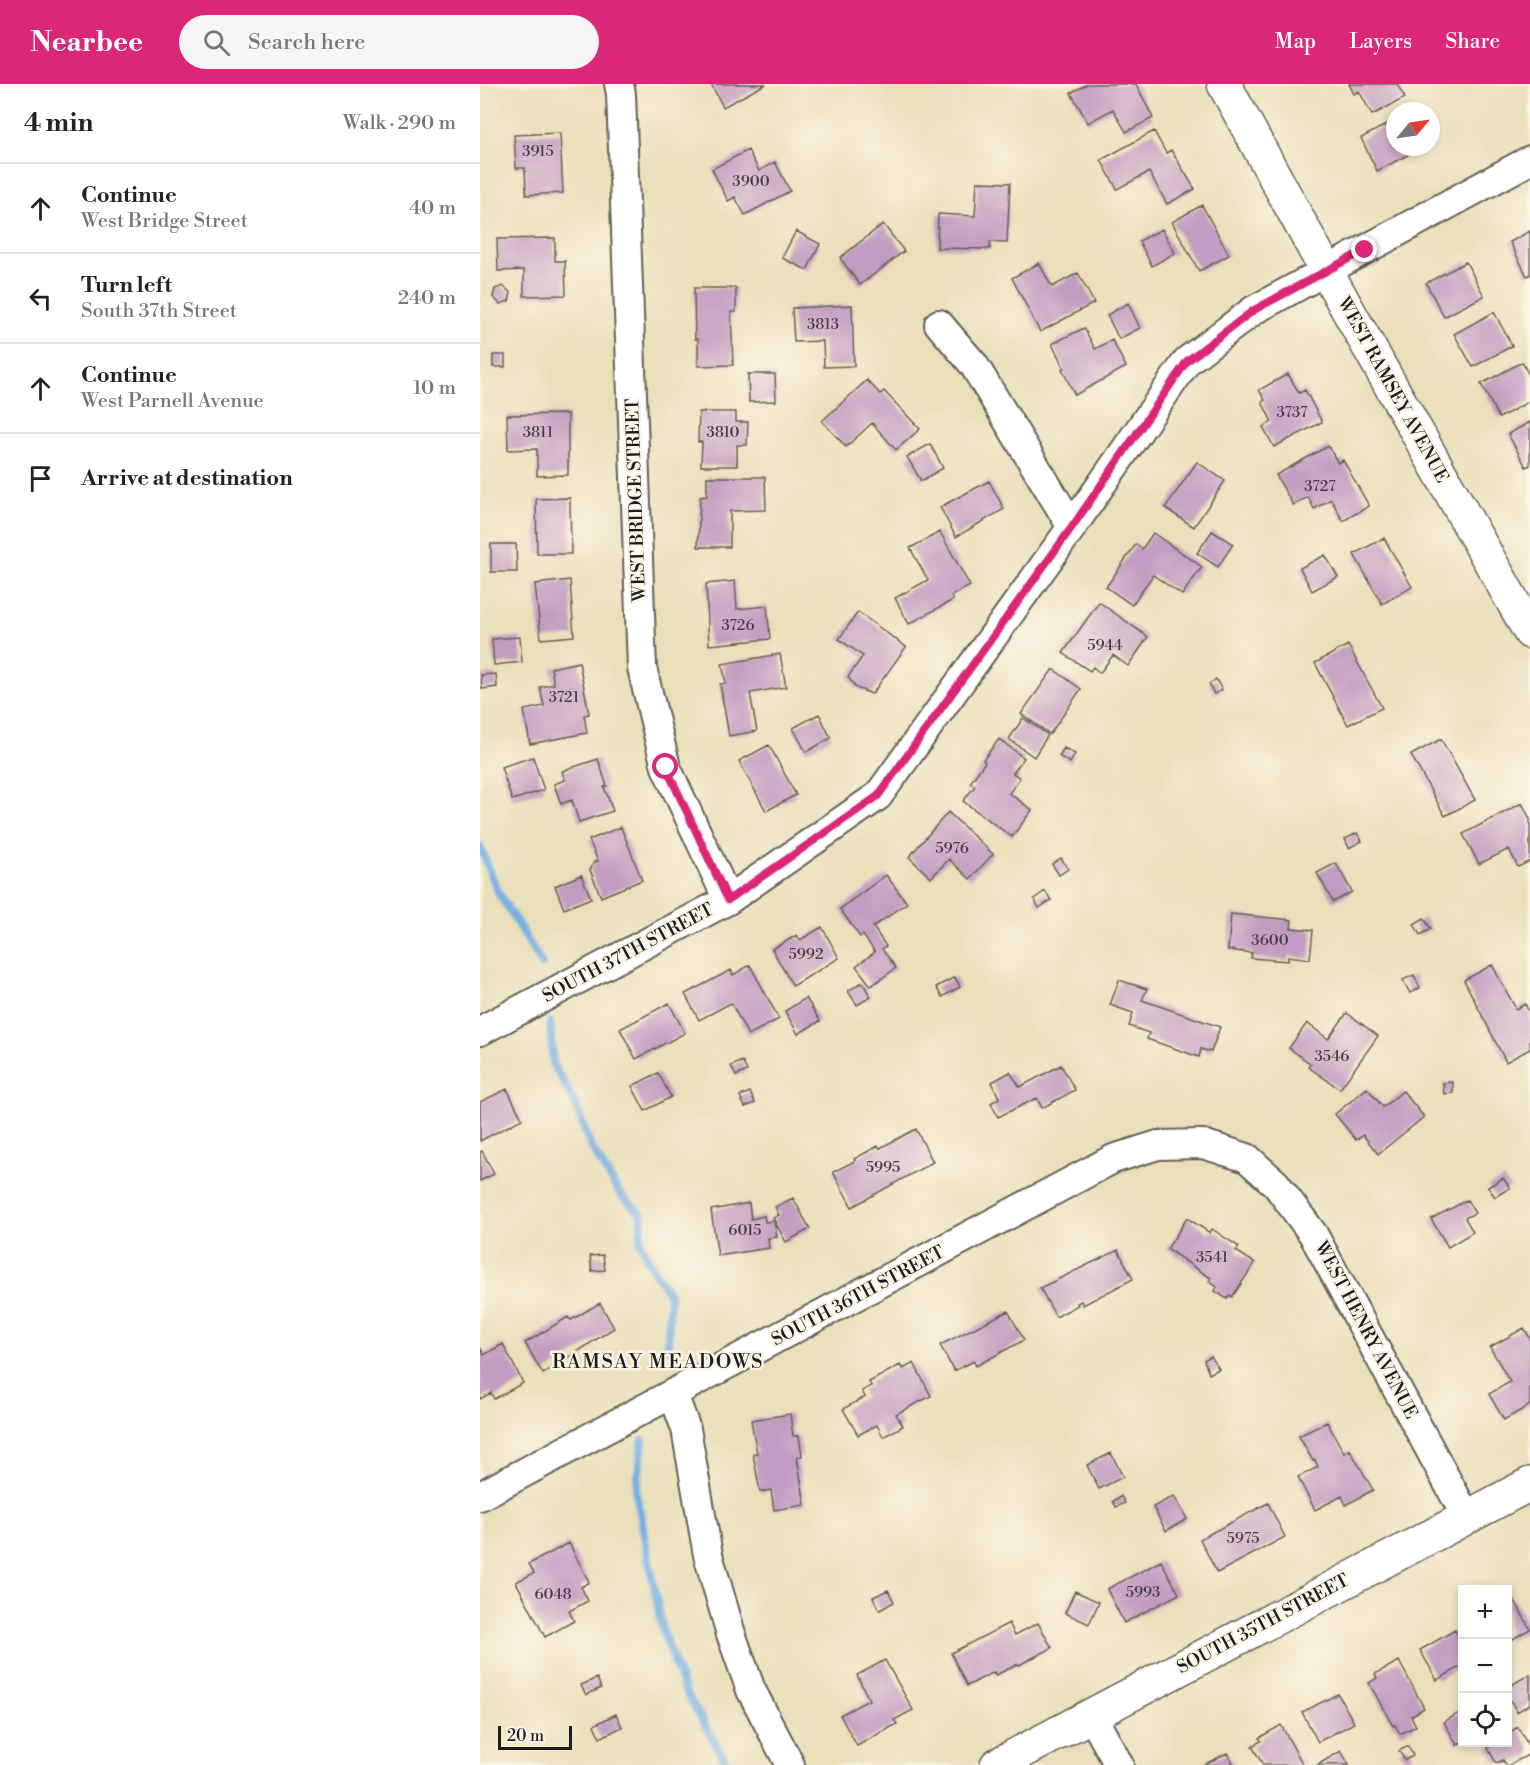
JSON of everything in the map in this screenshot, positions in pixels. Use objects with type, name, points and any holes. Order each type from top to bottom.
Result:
[{"type":"street","name":"WEST BRIDGE STREET","points":[[619,84],[642,668],[666,767],[728,900]]},
{"type":"street","name":"WEST RAMSEY AVENUE","points":[[1224,84],[1326,271],[1530,632]]},
{"type":"street","name":"SOUTH 37TH STREET","points":[[480,1031],[728,900],[878,796],[1072,527],[1187,361],[1254,310],[1530,160]]},
{"type":"street","points":[[939,324],[974,365],[1072,527]]},
{"type":"street","name":"SOUTH 36TH STREET","points":[[480,1496],[1113,1159],[1158,1145],[1203,1144],[1247,1158]]},
{"type":"street","name":"WEST HENRY AVENUE","points":[[1247,1158],[1276,1184],[1313,1234],[1466,1516]]},
{"type":"street","points":[[672,1394],[686,1429],[708,1555],[731,1634],[751,1690],[790,1765]]},
{"type":"street","name":"SOUTH 35TH STREET","points":[[997,1765],[1530,1484]]},
{"type":"street","points":[[1092,1716],[1119,1765]]},
{"type":"building","points":[[711,84],[766,84],[723,107]]},
{"type":"building","points":[[1087,84],[1136,84],[1153,118],[1126,132],[1113,109],[1088,123],[1071,93]]},
{"type":"building","points":[[1349,84],[1397,84],[1405,98],[1397,102],[1386,102],[1386,108],[1372,115],[1359,91],[1354,94]]},
{"type":"building","points":[[1386,125],[1386,156],[1406,156],[1377,171],[1361,138]]},
{"type":"building","points":[[1154,131],[1166,153],[1171,150],[1195,189],[1167,204],[1149,172],[1117,189],[1101,160]]},
{"type":"building","points":[[560,133],[563,193],[526,195],[525,168],[516,168],[514,135]]},
{"type":"building","points":[[748,150],[759,171],[775,162],[790,191],[745,215],[735,197],[728,201],[712,169]]},
{"type":"building","points":[[977,182],[1010,183],[1007,243],[990,242],[990,249],[937,248],[938,214],[975,216]]},
{"type":"building","points":[[1202,205],[1229,255],[1199,271],[1172,222]]},
{"type":"building","points":[[883,224],[904,251],[860,285],[840,258]]},
{"type":"building","points":[[1162,229],[1175,253],[1152,266],[1139,241]]},
{"type":"building","points":[[796,231],[820,244],[807,270],[782,258]]},
{"type":"building","points":[[1530,231],[1530,275],[1527,276],[1510,242]]},
{"type":"building","points":[[555,238],[555,261],[565,261],[566,295],[524,296],[524,270],[498,271],[497,239]]},
{"type":"building","points":[[1466,262],[1484,296],[1444,317],[1426,283]]},
{"type":"building","points":[[1039,263],[1052,287],[1078,273],[1094,303],[1040,332],[1012,278]]},
{"type":"building","points":[[503,286],[511,293],[509,301],[500,304],[493,297],[495,289]]},
{"type":"building","points":[[694,288],[736,288],[736,312],[731,312],[733,365],[698,366]]},
{"type":"building","points":[[1128,303],[1140,328],[1119,339],[1107,315]]},
{"type":"building","points":[[852,305],[854,366],[824,367],[823,341],[794,342],[792,308]]},
{"type":"building","points":[[1494,312],[1512,346],[1473,367],[1454,334]]},
{"type":"building","points":[[1084,328],[1095,349],[1112,340],[1126,367],[1075,395],[1052,344]]},
{"type":"building","points":[[493,355],[505,355],[505,367],[493,367]]},
{"type":"building","points":[[1522,362],[1530,377],[1530,401],[1499,418],[1481,384]]},
{"type":"building","points":[[748,374],[775,374],[776,401],[749,402]]},
{"type":"building","points":[[1288,374],[1299,393],[1305,390],[1322,422],[1274,447],[1263,427],[1272,422],[1259,390]]},
{"type":"building","points":[[867,380],[880,394],[884,391],[920,429],[896,450],[872,423],[846,447],[822,421]]},
{"type":"building","points":[[699,412],[736,412],[736,422],[748,422],[747,445],[737,445],[737,466],[701,466],[702,442],[698,442]]},
{"type":"building","points":[[568,414],[568,475],[537,476],[537,449],[508,450],[507,415]]},
{"type":"building","points":[[1530,422],[1530,465],[1526,467],[1508,434]]},
{"type":"building","points":[[930,444],[943,468],[921,481],[907,457]]},
{"type":"building","points":[[1328,446],[1338,463],[1343,460],[1369,506],[1343,521],[1331,499],[1314,509],[1308,497],[1293,505],[1276,475]]},
{"type":"building","points":[[1197,462],[1225,481],[1194,527],[1165,508]]},
{"type":"building","points":[[707,477],[765,477],[766,510],[730,511],[730,547],[698,547],[700,497],[707,496]]},
{"type":"building","points":[[989,481],[1004,509],[956,537],[940,507]]},
{"type":"building","points":[[570,498],[571,554],[537,554],[536,499]]},
{"type":"building","points":[[1212,531],[1233,544],[1218,567],[1197,553]]},
{"type":"building","points":[[940,532],[970,586],[951,596],[953,600],[909,624],[895,598],[928,580],[910,548]]},
{"type":"building","points":[[1153,533],[1202,567],[1182,595],[1153,575],[1132,605],[1106,587],[1136,544],[1142,549]]},
{"type":"building","points":[[1384,538],[1412,587],[1382,604],[1354,554]]},
{"type":"building","points":[[491,544],[516,544],[517,572],[491,572]]},
{"type":"building","points":[[1325,555],[1338,577],[1312,591],[1300,568]]},
{"type":"building","points":[[570,580],[574,636],[541,639],[535,584]]},
{"type":"building","points":[[735,581],[737,609],[767,606],[770,639],[709,645],[706,584]]},
{"type":"building","points":[[1099,602],[1148,637],[1128,666],[1113,655],[1100,673],[1093,667],[1090,671],[1063,653]]},
{"type":"building","points":[[858,612],[906,647],[872,694],[856,688],[848,677],[863,656],[839,639]]},
{"type":"building","points":[[520,637],[522,662],[494,665],[492,639]]},
{"type":"building","points":[[1348,645],[1382,708],[1348,725],[1315,663]]},
{"type":"building","points":[[780,654],[786,687],[750,693],[757,731],[729,736],[720,684],[726,683],[722,664]]},
{"type":"building","points":[[579,662],[589,714],[584,715],[587,733],[530,744],[524,710],[544,706],[540,687],[554,684],[551,668]]},
{"type":"building","points":[[1053,669],[1081,689],[1050,734],[1021,714]]},
{"type":"building","points":[[496,674],[497,687],[482,689],[481,675]]},
{"type":"building","points":[[1216,679],[1222,690],[1214,694],[1209,684]]},
{"type":"building","points":[[819,714],[831,738],[806,752],[793,728]]},
{"type":"building","points":[[1023,718],[1048,735],[1034,757],[1009,739]]},
{"type":"building","points":[[999,739],[1024,758],[1013,773],[1020,778],[1009,793],[1032,810],[1012,837],[963,801],[975,786],[970,783],[985,762],[983,760]]},
{"type":"building","points":[[1441,739],[1475,800],[1445,816],[1411,755]]},
{"type":"building","points":[[769,745],[796,795],[766,811],[739,761]]},
{"type":"building","points":[[1064,748],[1075,754],[1070,763],[1059,756]]},
{"type":"building","points":[[533,757],[544,790],[512,800],[501,767]]},
{"type":"building","points":[[598,759],[607,786],[604,787],[613,811],[579,822],[572,800],[561,804],[554,784],[565,780],[562,771]]},
{"type":"building","points":[[1522,803],[1530,819],[1530,861],[1518,867],[1509,849],[1479,864],[1463,834]]},
{"type":"building","points":[[948,812],[993,854],[970,879],[949,859],[931,878],[909,857]]},
{"type":"building","points":[[621,827],[642,880],[601,897],[590,870],[594,862],[598,861],[589,840]]},
{"type":"building","points":[[1357,833],[1362,841],[1349,848],[1345,839]]},
{"type":"building","points":[[1061,858],[1068,869],[1059,875],[1052,864]]},
{"type":"building","points":[[1336,863],[1352,892],[1333,902],[1317,873]]},
{"type":"building","points":[[581,875],[591,898],[564,909],[555,886]]},
{"type":"building","points":[[886,875],[907,903],[873,927],[886,946],[882,949],[896,968],[871,986],[856,966],[875,952],[863,935],[860,937],[840,909]]},
{"type":"building","points":[[1045,891],[1051,900],[1039,908],[1034,899]]},
{"type":"building","points":[[1231,914],[1292,920],[1291,928],[1313,930],[1310,959],[1288,956],[1288,961],[1251,958],[1252,953],[1228,950]]},
{"type":"building","points":[[1424,918],[1431,929],[1420,935],[1414,924]]},
{"type":"building","points":[[822,927],[839,958],[793,986],[772,949],[797,935],[800,940]]},
{"type":"building","points":[[750,965],[779,1019],[748,1035],[731,1003],[699,1020],[685,994],[731,970],[733,975]]},
{"type":"building","points":[[1492,965],[1516,1009],[1525,1004],[1530,1014],[1530,1049],[1506,1062],[1464,980]]},
{"type":"building","points":[[1414,975],[1420,988],[1410,993],[1403,980]]},
{"type":"building","points":[[955,977],[960,987],[942,997],[936,987]]},
{"type":"building","points":[[1119,980],[1147,989],[1142,1000],[1220,1027],[1211,1052],[1201,1049],[1199,1057],[1147,1039],[1149,1033],[1129,1026],[1133,1013],[1110,1005]]},
{"type":"building","points":[[862,982],[871,997],[857,1005],[848,991]]},
{"type":"building","points":[[806,998],[820,1021],[798,1034],[785,1011]]},
{"type":"building","points":[[669,1003],[685,1033],[636,1059],[620,1029]]},
{"type":"building","points":[[1347,1013],[1378,1036],[1340,1089],[1308,1067],[1311,1064],[1289,1048],[1307,1023],[1328,1039]]},
{"type":"building","points":[[742,1061],[747,1071],[736,1076],[731,1066]]},
{"type":"building","points":[[1061,1065],[1075,1090],[1042,1108],[1037,1098],[998,1117],[991,1103],[999,1098],[992,1082],[1010,1072],[1020,1087]]},
{"type":"building","points":[[658,1073],[671,1097],[645,1111],[632,1086]]},
{"type":"building","points":[[1453,1082],[1453,1093],[1444,1094],[1443,1083]]},
{"type":"building","points":[[1367,1088],[1383,1107],[1403,1091],[1424,1117],[1378,1154],[1363,1135],[1356,1140],[1335,1114]]},
{"type":"building","points":[[507,1089],[522,1119],[480,1141],[480,1102]]},
{"type":"building","points":[[750,1092],[755,1103],[745,1107],[740,1096]]},
{"type":"building","points":[[916,1129],[933,1162],[852,1207],[833,1172],[878,1146],[880,1148]]},
{"type":"building","points":[[482,1151],[494,1174],[480,1181],[480,1152]]},
{"type":"building","points":[[1503,1178],[1510,1188],[1495,1197],[1488,1187]]},
{"type":"building","points":[[793,1198],[810,1229],[786,1242],[773,1218],[779,1215],[775,1207]]},
{"type":"building","points":[[1467,1200],[1475,1213],[1465,1218],[1473,1232],[1448,1247],[1431,1219]]},
{"type":"building","points":[[749,1203],[751,1219],[764,1216],[765,1222],[774,1221],[777,1237],[768,1238],[769,1248],[718,1256],[711,1210]]},
{"type":"building","points":[[1187,1218],[1210,1233],[1212,1229],[1239,1247],[1236,1251],[1255,1263],[1232,1297],[1230,1295],[1227,1299],[1215,1291],[1217,1287],[1209,1281],[1211,1278],[1167,1249]]},
{"type":"building","points":[[1118,1250],[1133,1279],[1083,1305],[1081,1301],[1056,1317],[1040,1288]]},
{"type":"building","points":[[603,1255],[605,1270],[592,1271],[590,1256]]},
{"type":"building","points":[[600,1303],[614,1328],[543,1374],[525,1343],[568,1317],[571,1320]]},
{"type":"building","points":[[1008,1311],[1024,1340],[976,1366],[974,1361],[954,1371],[940,1345]]},
{"type":"building","points":[[1524,1328],[1530,1338],[1530,1405],[1504,1420],[1489,1394],[1510,1382],[1490,1347]]},
{"type":"building","points":[[503,1344],[523,1383],[494,1399],[491,1393],[480,1399],[480,1347],[484,1355]]},
{"type":"building","points":[[1211,1356],[1219,1369],[1209,1374],[1204,1360]]},
{"type":"building","points":[[914,1363],[931,1396],[896,1414],[903,1426],[883,1437],[877,1425],[858,1435],[843,1409],[865,1397],[862,1391],[871,1386],[869,1382],[900,1365],[903,1369]]},
{"type":"building","points":[[790,1414],[793,1436],[799,1436],[802,1456],[797,1457],[805,1505],[774,1510],[771,1490],[760,1492],[753,1454],[757,1453],[751,1420]]},
{"type":"building","points":[[1327,1422],[1344,1453],[1350,1450],[1373,1490],[1346,1505],[1342,1496],[1315,1510],[1298,1477],[1318,1467],[1299,1436]]},
{"type":"building","points":[[1111,1453],[1123,1477],[1099,1489],[1087,1465]]},
{"type":"building","points":[[1121,1496],[1125,1503],[1116,1507],[1113,1501]]},
{"type":"building","points":[[1174,1496],[1187,1519],[1166,1531],[1153,1507]]},
{"type":"building","points":[[1268,1503],[1285,1537],[1217,1573],[1200,1539]]},
{"type":"building","points":[[569,1543],[589,1582],[581,1587],[588,1601],[569,1611],[574,1621],[545,1637],[516,1582],[534,1573],[529,1564]]},
{"type":"building","points":[[1161,1561],[1179,1594],[1124,1623],[1107,1589]]},
{"type":"building","points":[[888,1590],[894,1602],[880,1610],[873,1597]]},
{"type":"building","points":[[1075,1591],[1099,1602],[1089,1624],[1065,1613]]},
{"type":"building","points":[[1514,1599],[1530,1629],[1512,1640],[1512,1639],[1512,1600]]},
{"type":"building","points":[[1009,1623],[1015,1635],[1038,1623],[1052,1648],[1019,1665],[996,1675],[994,1672],[967,1686],[951,1653]]},
{"type":"building","points":[[1455,1630],[1458,1636],[1458,1668],[1437,1680],[1420,1650]]},
{"type":"building","points":[[885,1660],[913,1710],[894,1720],[897,1724],[857,1746],[840,1715],[869,1700],[857,1675]]},
{"type":"building","points":[[1399,1661],[1424,1708],[1411,1716],[1416,1726],[1400,1734],[1395,1725],[1393,1726],[1369,1683],[1377,1678],[1375,1674]]},
{"type":"building","points":[[1530,1674],[1530,1704],[1517,1712],[1512,1703],[1512,1685]]},
{"type":"building","points":[[597,1678],[601,1688],[586,1695],[581,1685]]},
{"type":"building","points":[[1338,1694],[1354,1723],[1318,1742],[1302,1712]]},
{"type":"building","points":[[1458,1713],[1457,1745],[1444,1722]]},
{"type":"building","points":[[616,1714],[622,1727],[600,1738],[594,1725]]},
{"type":"building","points":[[1281,1725],[1303,1765],[1263,1765],[1252,1746],[1261,1741],[1259,1738]]},
{"type":"building","points":[[1518,1727],[1530,1749],[1530,1754],[1509,1765],[1506,1765],[1503,1760],[1496,1763],[1488,1748],[1512,1747],[1512,1731]]},
{"type":"building","points":[[1408,1746],[1413,1756],[1405,1760],[1399,1751]]},
{"type":"building","points":[[1341,1751],[1349,1765],[1317,1765]]},
{"type":"building","points":[[1227,1753],[1234,1765],[1203,1765]]},
{"type":"waterway","points":[[480,846],[498,892],[542,964]]},
{"type":"waterway","points":[[550,1022],[553,1064],[573,1099],[591,1147],[620,1194],[642,1215],[640,1242],[652,1268],[670,1295],[668,1348]]},
{"type":"waterway","points":[[643,1440],[636,1492],[662,1629],[684,1689],[728,1765]]},
{"type":"district","name":"RAMSAY MEADOWS","points":[[658,1362]]},
{"type":"route","points":[[666,767],[728,900],[878,796],[1072,527],[1187,361],[1254,310],[1365,250]]}]
